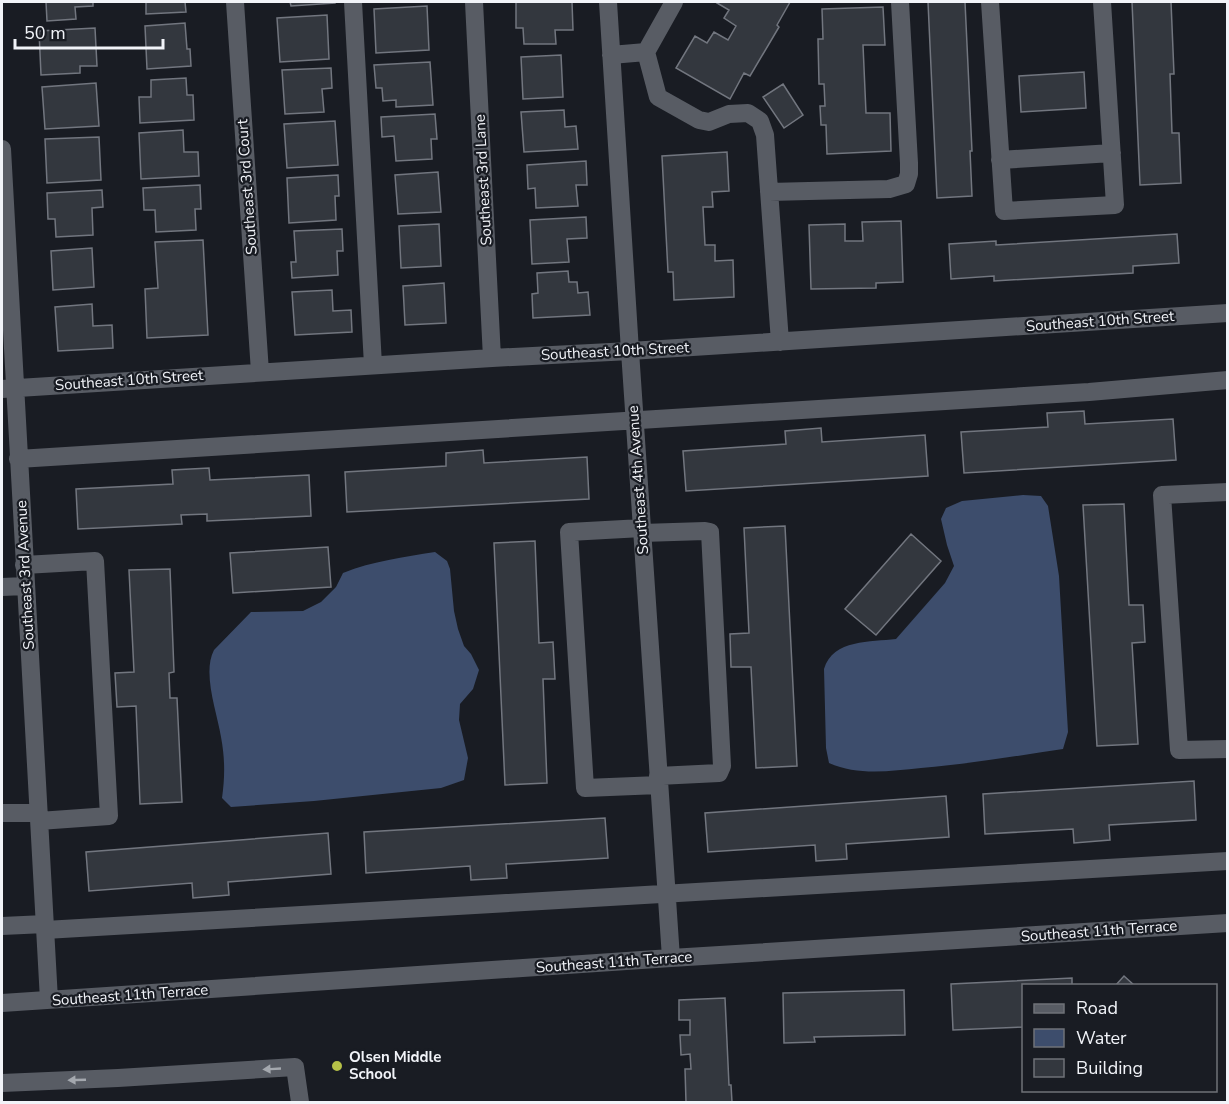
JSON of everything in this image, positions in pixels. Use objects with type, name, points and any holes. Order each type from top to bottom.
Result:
[{"type":"street","name":"Southeast 3rd Court","points":[[234,2],[260,372]]},
{"type":"street","points":[[353,2],[373,365]]},
{"type":"street","name":"Southeast 3rd Lane","points":[[474,2],[492,358]]},
{"type":"street","name":"Southeast 4th Avenue","points":[[608,2],[671,958]]},
{"type":"street","points":[[674,2],[646,52],[658,97],[699,120],[709,122],[729,114],[748,112],[760,121],[765,135],[780,342]]},
{"type":"street","points":[[769,192],[889,189],[906,184],[909,163],[900,2]]},
{"type":"street","points":[[990,2],[1004,211],[1115,205],[1102,2]]},
{"type":"street","points":[[611,55],[646,52]]},
{"type":"street","name":"Southeast 3rd Avenue","points":[[2,149],[8,388],[13,467],[26,586],[49,1000]]},
{"type":"street","points":[[1000,160],[1112,153]]},
{"type":"street","name":"Southeast 10th Street","points":[[8,388],[1227,313]]},
{"type":"street","points":[[13,467],[872,404],[1089,392],[1227,380]]},
{"type":"street","points":[[1227,492],[1162,495],[1179,750],[1227,749]]},
{"type":"street","points":[[642,530],[710,532],[722,766],[719,773],[585,788],[569,532],[642,530]]},
{"type":"street","points":[[2,813],[39,817],[109,816],[95,561],[24,565]]},
{"type":"street","points":[[2,587],[26,586]]},
{"type":"street","points":[[2,926],[45,927],[1227,861]]},
{"type":"street","name":"Southeast 11th Terrace","points":[[2,1003],[1227,923]]},
{"type":"street","points":[[2,1083],[295,1067],[300,1102]]},
{"type":"water","points":[[1023,495],[1041,496],[1048,506],[1059,576],[1068,732],[1063,749],[957,764],[886,771],[851,770],[829,763],[826,748],[824,669],[829,659],[844,647],[854,644],[896,639],[945,583],[954,566],[941,519],[946,508],[962,501]]},
{"type":"water","points":[[435,552],[447,561],[450,569],[458,629],[464,646],[479,670],[473,689],[460,704],[459,720],[468,758],[464,780],[441,788],[231,807],[222,798],[223,752],[209,670],[214,650],[251,612],[303,611],[321,602],[336,587],[343,573],[377,562]]},
{"type":"building","points":[[46,2],[93,2],[93,6],[75,7],[76,19],[47,21]]},
{"type":"building","points":[[146,2],[185,2],[186,12],[146,14]]},
{"type":"building","points":[[290,2],[335,2],[335,3],[291,6]]},
{"type":"building","points":[[516,2],[572,2],[573,30],[555,30],[556,44],[524,44],[523,28],[516,28]]},
{"type":"building","points":[[718,2],[790,2],[777,25],[779,27],[750,76],[744,73],[730,99],[676,68],[695,36],[707,43],[714,32],[728,40],[736,26],[724,18],[729,10]]},
{"type":"building","points":[[928,2],[965,2],[972,196],[937,198]]},
{"type":"building","points":[[1132,2],[1171,2],[1174,74],[1170,74],[1172,133],[1179,133],[1181,183],[1140,185]]},
{"type":"building","points":[[427,6],[429,50],[376,53],[374,9]]},
{"type":"building","points":[[883,7],[885,45],[863,45],[866,113],[890,113],[891,151],[827,154],[826,125],[821,125],[820,106],[825,106],[824,84],[819,84],[818,39],[823,39],[822,9]]},
{"type":"building","points":[[327,15],[329,59],[280,62],[277,18]]},
{"type":"building","points":[[185,23],[191,66],[147,69],[145,26]]},
{"type":"building","points":[[95,28],[97,66],[80,66],[80,73],[41,75],[39,31]]},
{"type":"building","points":[[561,55],[563,97],[523,99],[521,57]]},
{"type":"building","points":[[430,62],[433,105],[396,107],[396,100],[383,101],[382,88],[376,88],[374,65]]},
{"type":"building","points":[[331,68],[332,88],[322,89],[324,112],[285,114],[282,70]]},
{"type":"building","points":[[1084,72],[1086,108],[1021,112],[1019,76]]},
{"type":"building","points":[[186,78],[187,95],[193,95],[194,120],[140,123],[139,97],[151,97],[151,80]]},
{"type":"building","points":[[96,83],[99,126],[45,129],[42,87]]},
{"type":"building","points":[[783,84],[803,115],[784,128],[763,97]]},
{"type":"building","points":[[564,110],[565,127],[576,126],[578,149],[524,152],[521,112]]},
{"type":"building","points":[[435,114],[437,139],[431,139],[432,159],[396,161],[394,136],[382,137],[381,117]]},
{"type":"building","points":[[335,121],[338,165],[287,168],[284,124]]},
{"type":"building","points":[[183,130],[184,152],[198,152],[199,176],[141,179],[139,133]]},
{"type":"building","points":[[99,137],[101,180],[47,183],[45,139]]},
{"type":"building","points":[[727,152],[729,191],[712,192],[713,207],[703,207],[705,245],[715,245],[715,261],[733,260],[734,297],[674,300],[673,272],[668,272],[662,156]]},
{"type":"building","points":[[586,161],[587,185],[576,185],[578,206],[536,208],[535,188],[528,189],[527,165]]},
{"type":"building","points":[[438,172],[441,212],[398,214],[395,175]]},
{"type":"building","points":[[338,175],[339,196],[335,196],[336,220],[289,223],[287,178]]},
{"type":"building","points":[[200,185],[201,209],[195,209],[196,230],[156,232],[155,210],[144,210],[143,188]]},
{"type":"building","points":[[102,190],[103,207],[92,208],[93,235],[56,237],[55,219],[48,219],[47,193]]},
{"type":"building","points":[[586,217],[587,238],[567,239],[569,262],[532,264],[530,220]]},
{"type":"building","points":[[901,221],[903,282],[876,283],[876,288],[811,289],[809,225],[845,224],[845,241],[863,241],[862,222]]},
{"type":"building","points":[[439,224],[441,266],[401,268],[399,226]]},
{"type":"building","points":[[342,229],[343,251],[337,251],[338,275],[292,278],[291,262],[296,262],[294,231]]},
{"type":"building","points":[[1177,234],[1179,263],[1133,266],[1133,273],[994,281],[994,276],[951,279],[949,244],[996,241],[996,245]]},
{"type":"building","points":[[203,240],[208,335],[147,338],[145,289],[158,288],[155,242]]},
{"type":"building","points":[[92,248],[94,287],[53,290],[51,251]]},
{"type":"building","points":[[568,271],[569,282],[577,282],[578,293],[588,292],[590,315],[533,318],[532,294],[538,293],[537,273]]},
{"type":"building","points":[[444,283],[446,323],[405,325],[403,286]]},
{"type":"building","points":[[332,290],[333,311],[351,310],[352,332],[295,335],[292,292]]},
{"type":"building","points":[[92,304],[93,326],[112,325],[113,348],[58,351],[55,307]]},
{"type":"building","points":[[1084,411],[1085,424],[1173,419],[1176,460],[964,473],[961,432],[1048,427],[1047,413]]},
{"type":"building","points":[[821,428],[822,442],[925,435],[928,476],[686,491],[683,451],[786,444],[785,431]]},
{"type":"building","points":[[483,450],[484,463],[587,457],[589,499],[347,512],[345,472],[446,466],[446,453]]},
{"type":"building","points":[[209,468],[210,480],[309,475],[311,516],[207,521],[207,514],[181,515],[182,524],[78,529],[76,489],[173,484],[172,470]]},
{"type":"building","points":[[1124,504],[1129,605],[1143,605],[1145,642],[1132,643],[1138,744],[1097,746],[1083,505]]},
{"type":"building","points":[[785,526],[797,766],[756,768],[751,667],[731,667],[730,634],[749,633],[744,528]]},
{"type":"building","points":[[911,534],[941,561],[876,635],[845,609]]},
{"type":"building","points":[[535,541],[539,643],[553,642],[555,679],[543,679],[547,783],[505,785],[494,543]]},
{"type":"building","points":[[328,547],[331,587],[233,593],[230,553]]},
{"type":"building","points":[[170,569],[174,672],[169,673],[170,698],[177,698],[182,802],[140,804],[136,706],[117,707],[115,673],[134,672],[129,570]]},
{"type":"building","points":[[1194,781],[1196,820],[1109,825],[1110,840],[1074,843],[1073,829],[985,834],[983,794]]},
{"type":"building","points":[[946,796],[949,837],[846,844],[847,859],[816,861],[815,845],[708,852],[705,813]]},
{"type":"building","points":[[605,818],[608,858],[506,864],[507,878],[471,880],[470,866],[366,873],[364,832]]},
{"type":"building","points":[[328,833],[331,874],[228,882],[229,895],[193,898],[192,883],[89,891],[86,852]]},
{"type":"building","points":[[1124,976],[1133,984],[1117,984]]},
{"type":"building","points":[[1072,978],[1072,984],[1022,984],[1022,1027],[953,1030],[951,984]]},
{"type":"building","points":[[904,990],[905,1035],[814,1037],[815,1042],[784,1043],[783,993]]},
{"type":"building","points":[[725,998],[729,1085],[731,1085],[732,1102],[686,1102],[685,1069],[691,1069],[690,1054],[681,1055],[680,1035],[690,1035],[690,1020],[679,1020],[679,1000]]},
{"type":"place","name":"Olsen Middle School","points":[[337,1066]]}]
